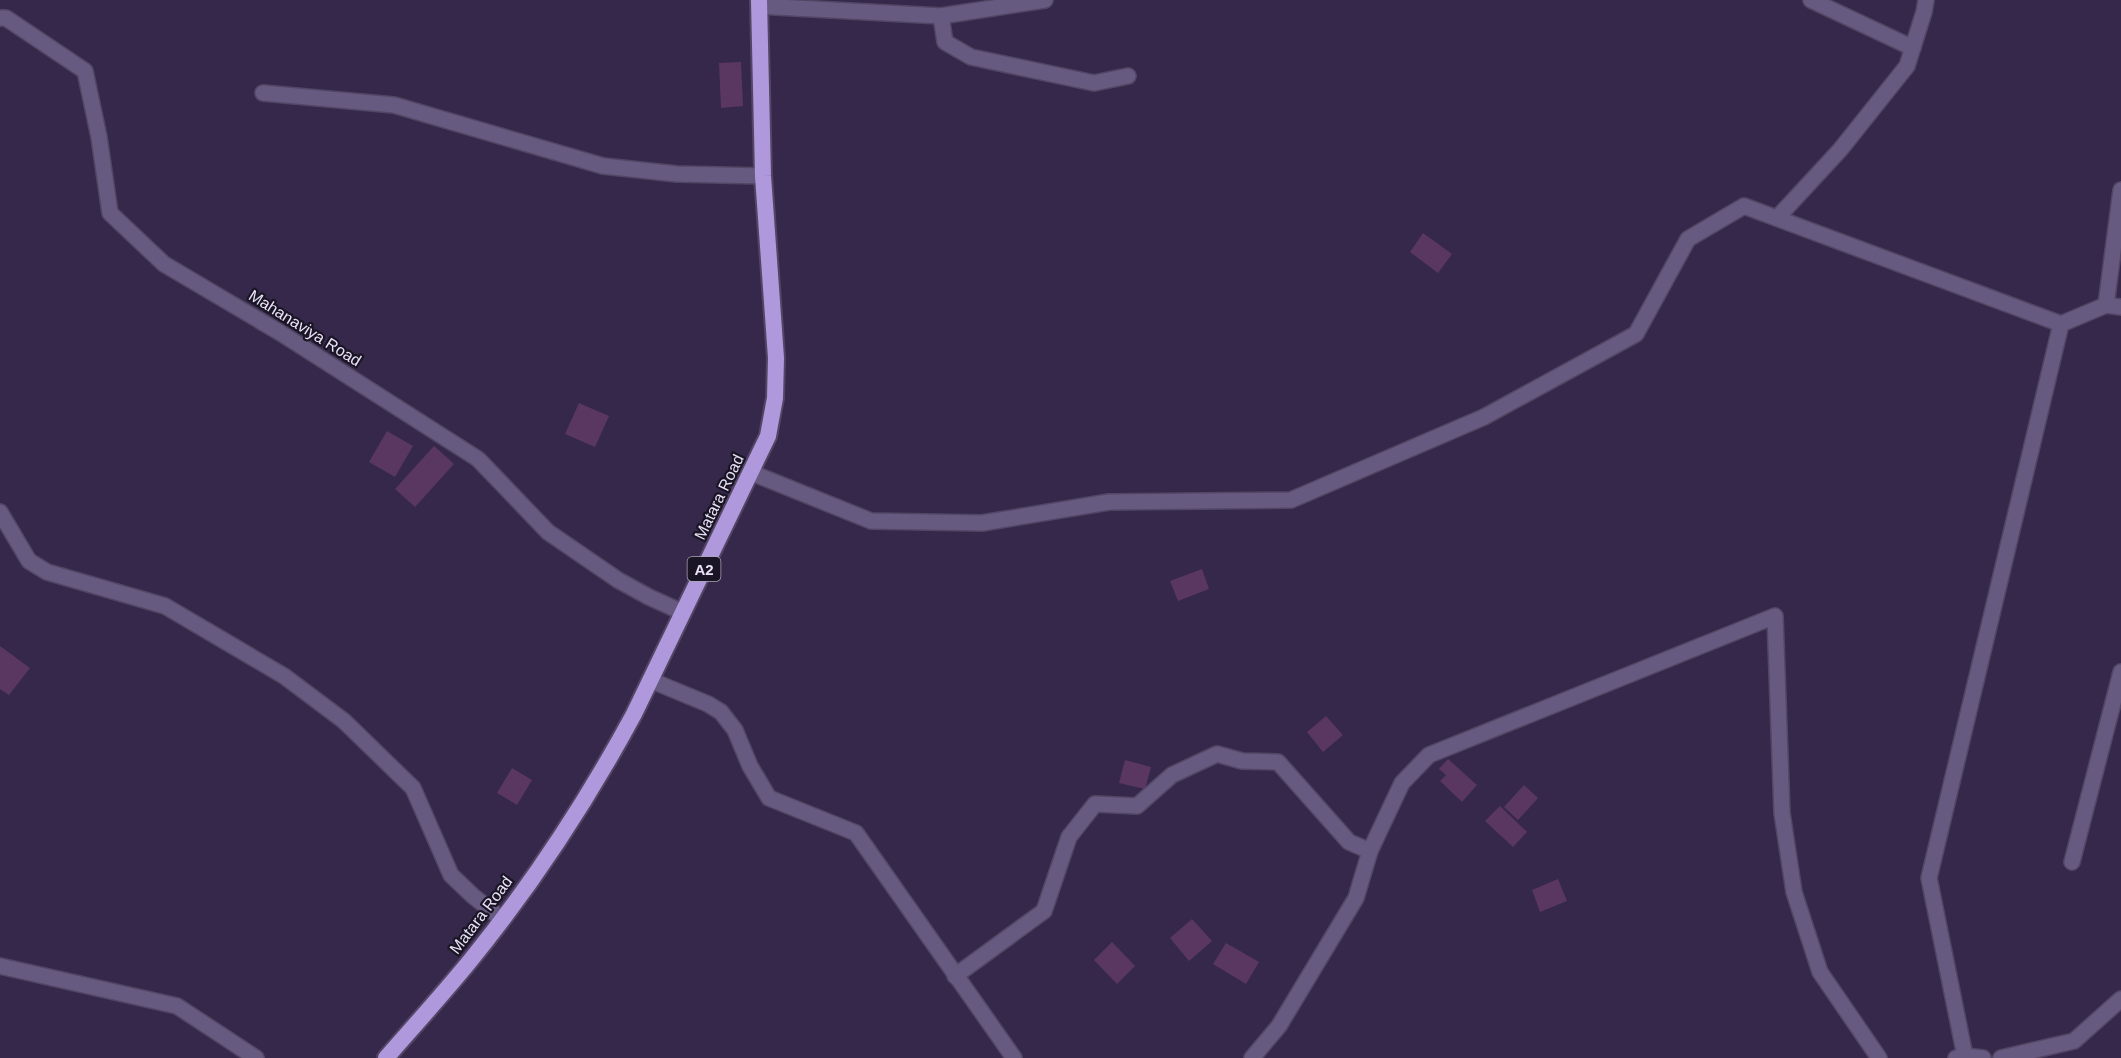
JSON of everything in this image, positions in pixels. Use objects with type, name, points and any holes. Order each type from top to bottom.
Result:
[{"type":"highway","name":"Matara Road","points":[[386,1058],[470,961],[502,920],[537,871],[617,746],[752,473],[768,436],[775,398],[776,358],[764,176],[759,3]]},
{"type":"street","points":[[759,3],[941,16],[1044,0]]},
{"type":"street","points":[[1811,0],[1913,48]]},
{"type":"street","points":[[1778,218],[1839,150],[1907,66],[1926,0]]},
{"type":"street","points":[[941,16],[945,42],[971,57],[1094,83],[1128,76]]},
{"type":"street","name":"Mahanaviya Road","points":[[0,18],[6,18],[85,71],[99,137],[110,213],[164,264],[279,332],[478,459],[548,532],[618,579],[682,612]]},
{"type":"street","points":[[263,93],[394,105],[603,166],[677,174],[764,176]]},
{"type":"street","points":[[752,473],[871,521],[982,523],[1109,502],[1291,500],[1484,417],[1636,334],[1688,239],[1744,206],[2061,324],[2114,306],[2121,190]]},
{"type":"street","points":[[1983,1058],[1960,1057],[1929,878],[2061,324]]},
{"type":"street","points":[[0,512],[29,561],[47,572],[165,606],[284,676],[345,721],[413,788],[451,875],[502,920]]},
{"type":"street","points":[[1252,1058],[1279,1026],[1356,898],[1370,851],[1402,783],[1429,755],[1774,616],[1782,813],[1794,892],[1820,972],[1879,1058]]},
{"type":"street","points":[[2072,862],[2121,672]]},
{"type":"street","points":[[650,680],[708,704],[721,712],[735,730],[758,783],[769,798],[856,833],[1014,1058]]},
{"type":"street","points":[[955,976],[1044,910],[1070,837],[1095,804],[1137,806],[1172,775],[1217,754],[1242,761],[1278,762],[1349,842],[1370,851]]},
{"type":"street","points":[[0,966],[177,1006],[256,1058]]},
{"type":"street","points":[[2001,1058],[2074,1041],[2121,999]]},
{"type":"building","points":[[741,62],[743,106],[721,108],[719,63]]},
{"type":"building","points":[[1423,233],[1452,254],[1438,273],[1410,252]]},
{"type":"building","points":[[579,403],[609,416],[595,447],[565,434]]},
{"type":"building","points":[[387,431],[413,446],[395,477],[369,462]]},
{"type":"building","points":[[434,446],[454,464],[415,507],[395,489]]},
{"type":"building","points":[[1202,569],[1209,589],[1178,601],[1170,581]]},
{"type":"building","points":[[0,646],[30,668],[9,695],[0,689]]},
{"type":"building","points":[[1326,716],[1343,735],[1323,752],[1307,732]]},
{"type":"building","points":[[1448,759],[1477,785],[1462,802],[1440,781],[1446,775],[1439,769]]},
{"type":"building","points":[[1125,760],[1151,767],[1145,789],[1119,783]]},
{"type":"building","points":[[512,768],[532,780],[517,805],[497,793]]},
{"type":"building","points":[[1524,785],[1538,798],[1518,820],[1504,807]]},
{"type":"building","points":[[1500,806],[1527,832],[1513,847],[1485,821]]},
{"type":"building","points":[[1558,879],[1567,901],[1540,912],[1532,890]]},
{"type":"building","points":[[1192,919],[1212,941],[1189,961],[1170,938]]},
{"type":"building","points":[[1112,942],[1135,966],[1117,984],[1094,960]]},
{"type":"building","points":[[1226,943],[1259,962],[1246,984],[1213,964]]}]
